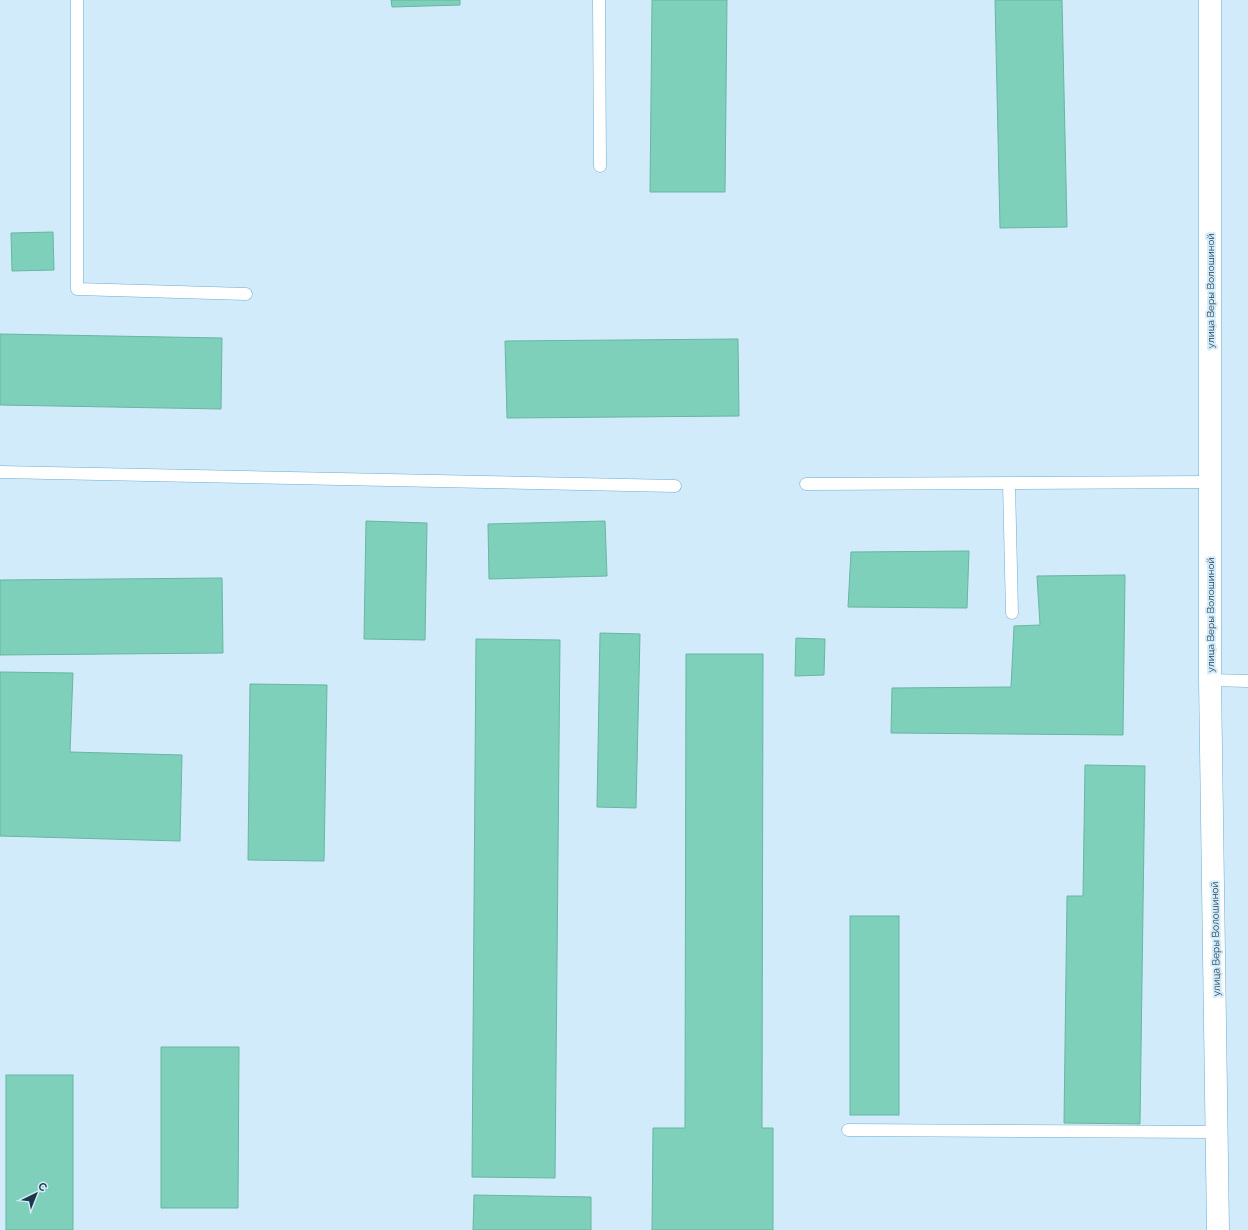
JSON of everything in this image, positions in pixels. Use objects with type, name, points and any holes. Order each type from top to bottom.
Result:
[{"type":"street","name":"улица Веры Волошиной","points":[[1210,0],[1210,680],[1218,1132],[1218,1230]]},
{"type":"lane","points":[[77,0],[77,289],[246,294]]},
{"type":"lane","points":[[599,0],[600,166]]},
{"type":"lane","points":[[0,472],[675,486]]},
{"type":"lane","points":[[806,484],[1210,482]]},
{"type":"lane","points":[[1009,484],[1012,613]]},
{"type":"lane","points":[[1210,680],[1248,681]]},
{"type":"lane","points":[[848,1130],[1218,1132]]},
{"type":"building","points":[[391,0],[460,0],[460,5],[392,7]]},
{"type":"building","points":[[652,0],[727,0],[725,192],[650,192]]},
{"type":"building","points":[[995,0],[1062,0],[1067,227],[1000,228]]},
{"type":"building","points":[[53,232],[54,270],[12,271],[11,233]]},
{"type":"building","points":[[0,334],[222,338],[221,409],[0,405]]},
{"type":"building","points":[[738,339],[739,416],[507,418],[505,341]]},
{"type":"building","points":[[366,521],[427,523],[425,640],[364,639]]},
{"type":"building","points":[[605,521],[607,576],[489,579],[488,524]]},
{"type":"building","points":[[969,551],[967,608],[848,607],[851,552]]},
{"type":"building","points":[[1125,575],[1123,735],[891,733],[892,688],[1011,687],[1014,626],[1040,625],[1037,576]]},
{"type":"building","points":[[222,578],[223,653],[0,655],[0,580]]},
{"type":"building","points":[[600,633],[640,634],[636,808],[597,807]]},
{"type":"building","points":[[796,638],[825,639],[824,675],[795,676]]},
{"type":"building","points":[[476,639],[560,640],[555,1178],[472,1177]]},
{"type":"building","points":[[686,654],[763,654],[762,1128],[773,1128],[773,1230],[652,1230],[653,1128],[685,1128]]},
{"type":"building","points":[[0,672],[73,673],[70,752],[182,755],[180,841],[0,836]]},
{"type":"building","points":[[250,684],[327,685],[324,861],[248,860]]},
{"type":"building","points":[[1085,765],[1145,766],[1140,1124],[1064,1123],[1067,896],[1083,896]]},
{"type":"building","points":[[850,916],[899,916],[899,1115],[850,1115]]},
{"type":"building","points":[[161,1047],[239,1047],[238,1208],[161,1208]]},
{"type":"building","points":[[6,1075],[73,1075],[73,1230],[6,1230]]},
{"type":"building","points":[[474,1195],[591,1197],[591,1230],[473,1230]]}]
